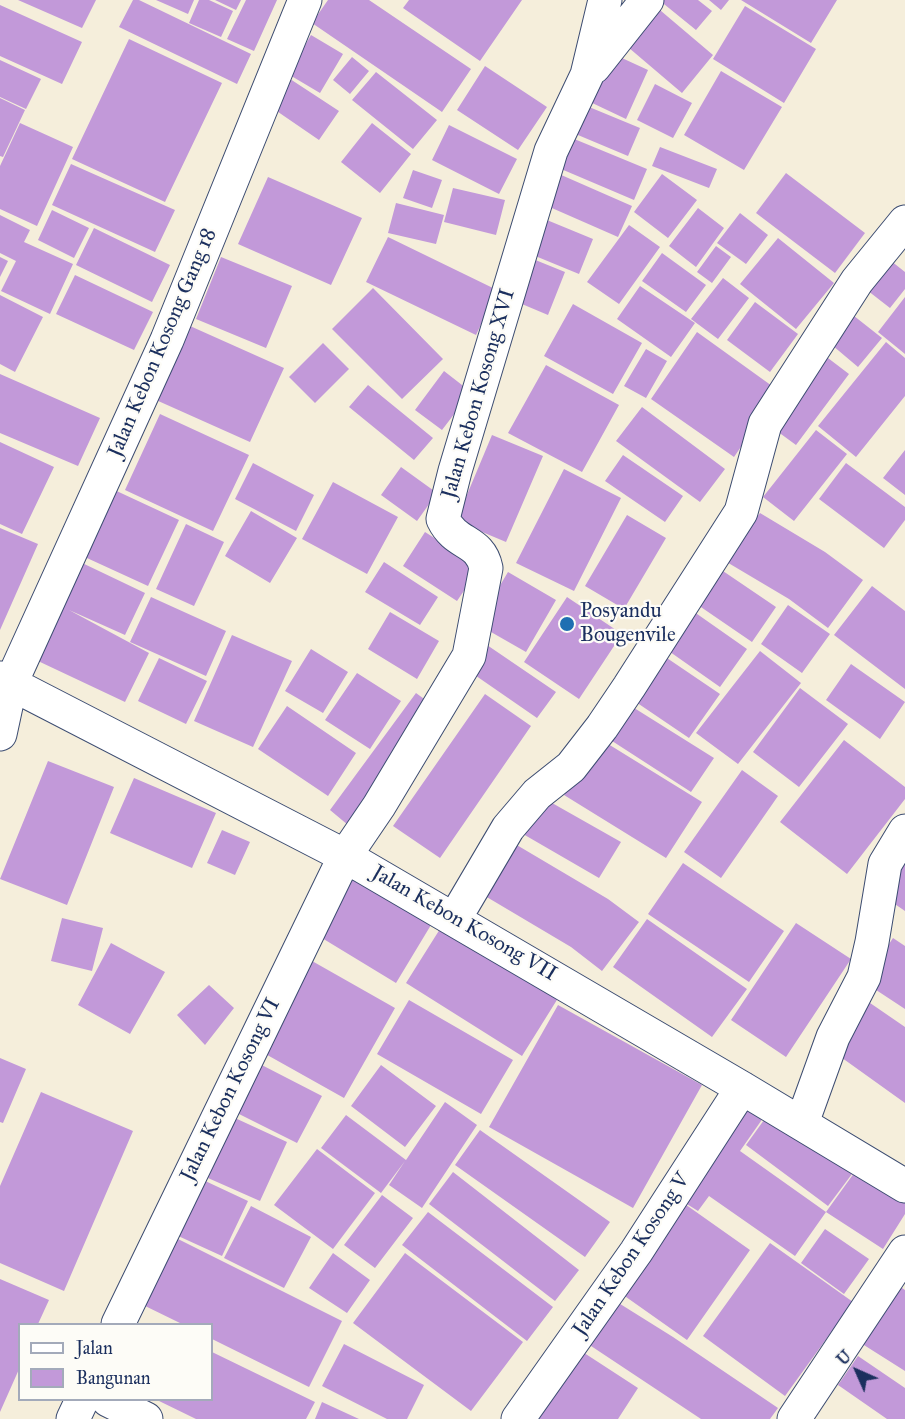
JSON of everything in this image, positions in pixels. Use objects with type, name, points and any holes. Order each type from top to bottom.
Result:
[{"type":"street","name":"Jalan Kebon Kosong Gang 18","points":[[0,734],[5,680],[167,340],[305,0]]},
{"type":"street","name":"Jalan Kebon Kosong XVI","points":[[345,856],[380,806],[469,656],[486,568],[484,557],[479,550],[454,536],[443,519],[454,471],[551,151],[587,75],[606,0]]},
{"type":"street","points":[[587,75],[646,0]]},
{"type":"street","points":[[455,918],[508,828],[537,794],[571,767],[629,687],[741,512],[765,424],[857,280],[905,222]]},
{"type":"street","name":"Jalan Kebon Kosong VII","points":[[5,680],[345,856],[455,918],[905,1186]]},
{"type":"street","points":[[802,1124],[832,1037],[864,977],[885,864],[905,831]]},
{"type":"street","name":"Jalan Kebon Kosong VI","points":[[118,1323],[345,856]]},
{"type":"street","name":"Jalan Kebon Kosong V","points":[[518,1419],[636,1252],[742,1088]]},
{"type":"street","points":[[794,1419],[905,1252]]},
{"type":"street","points":[[73,1419],[82,1401]]},
{"type":"street","points":[[110,1401],[146,1419]]},
{"type":"building","points":[[18,0],[96,0],[82,28]]},
{"type":"building","points":[[133,0],[139,0],[251,54],[237,84],[119,27]]},
{"type":"building","points":[[156,0],[194,0],[188,14]]},
{"type":"building","points":[[199,0],[209,0],[233,11],[221,37],[189,23]]},
{"type":"building","points":[[215,0],[241,0],[236,10]]},
{"type":"building","points":[[246,0],[277,0],[254,51],[227,39]]},
{"type":"building","points":[[328,0],[369,0],[471,69],[442,112],[312,23]]},
{"type":"building","points":[[409,0],[522,0],[480,61],[403,8]]},
{"type":"building","points":[[659,0],[698,0],[712,11],[696,30]]},
{"type":"building","points":[[709,0],[729,0],[721,10]]},
{"type":"building","points":[[741,0],[837,0],[811,43]]},
{"type":"building","points":[[0,5],[82,42],[62,84],[0,56]]},
{"type":"building","points":[[654,5],[713,55],[682,93],[622,42]]},
{"type":"building","points":[[745,6],[816,49],[784,103],[713,59]]},
{"type":"building","points":[[311,35],[343,54],[320,93],[288,74]]},
{"type":"building","points":[[129,39],[222,83],[165,202],[72,159]]},
{"type":"building","points":[[611,53],[648,70],[626,119],[588,101]]},
{"type":"building","points":[[352,57],[369,71],[350,94],[333,80]]},
{"type":"building","points":[[0,60],[41,79],[26,109],[0,97]]},
{"type":"building","points":[[485,66],[547,107],[518,150],[457,110]]},
{"type":"building","points":[[721,71],[782,107],[744,170],[684,135]]},
{"type":"building","points":[[376,72],[437,120],[413,149],[352,100]]},
{"type":"building","points":[[284,75],[339,111],[319,140],[265,103]]},
{"type":"building","points":[[655,84],[692,103],[673,138],[637,120]]},
{"type":"building","points":[[0,98],[25,110],[3,157],[0,156]]},
{"type":"building","points":[[577,102],[640,128],[628,156],[566,130]]},
{"type":"building","points":[[20,123],[73,147],[37,226],[0,209],[0,166]]},
{"type":"building","points":[[372,123],[411,154],[380,193],[341,162]]},
{"type":"building","points":[[449,125],[517,159],[499,194],[432,160]]},
{"type":"building","points":[[567,136],[647,169],[634,200],[554,166]]},
{"type":"building","points":[[660,147],[717,169],[709,188],[652,166]]},
{"type":"building","points":[[71,164],[175,210],[155,252],[52,205]]},
{"type":"building","points":[[413,170],[442,180],[432,208],[403,198]]},
{"type":"building","points":[[786,173],[865,233],[835,273],[756,213]]},
{"type":"building","points":[[559,174],[632,206],[618,237],[545,205]]},
{"type":"building","points":[[662,174],[697,200],[668,238],[634,212]]},
{"type":"building","points":[[268,177],[362,218],[331,285],[238,244]]},
{"type":"building","points":[[453,188],[505,200],[496,235],[444,222]]},
{"type":"building","points":[[396,203],[444,215],[436,244],[388,233]]},
{"type":"building","points":[[698,208],[724,228],[696,267],[669,246]]},
{"type":"building","points":[[52,210],[89,228],[74,258],[38,240]]},
{"type":"building","points":[[740,213],[768,235],[746,264],[717,243]]},
{"type":"building","points":[[0,215],[30,230],[24,242],[73,264],[50,314],[1,291],[16,261],[0,253]]},
{"type":"building","points":[[542,218],[593,239],[579,274],[528,253]]},
{"type":"building","points":[[629,225],[660,247],[619,304],[587,282]]},
{"type":"building","points":[[94,228],[170,265],[152,302],[76,265]]},
{"type":"building","points":[[388,237],[497,290],[476,335],[366,282]]},
{"type":"building","points":[[778,238],[834,283],[796,329],[740,284]]},
{"type":"building","points":[[716,246],[731,257],[712,283],[697,272]]},
{"type":"building","points":[[662,253],[706,285],[686,312],[642,281]]},
{"type":"building","points":[[0,257],[8,261],[0,277]]},
{"type":"building","points":[[221,257],[292,286],[266,348],[196,319]]},
{"type":"building","points":[[528,257],[565,272],[548,315],[510,299]]},
{"type":"building","points":[[886,257],[905,272],[905,289],[890,308],[863,287]]},
{"type":"building","points":[[75,275],[153,312],[134,350],[56,314]]},
{"type":"building","points":[[723,278],[749,298],[718,339],[691,319]]},
{"type":"building","points":[[640,286],[695,323],[671,357],[617,319]]},
{"type":"building","points":[[373,288],[443,359],[402,399],[332,329]]},
{"type":"building","points":[[0,295],[43,317],[15,372],[0,364]]},
{"type":"building","points":[[905,297],[905,354],[878,332]]},
{"type":"building","points":[[755,302],[798,334],[770,372],[727,340]]},
{"type":"building","points":[[573,304],[642,343],[613,394],[544,356]]},
{"type":"building","points":[[849,312],[882,338],[858,367],[826,340]]},
{"type":"building","points":[[190,326],[284,368],[250,442],[156,400]]},
{"type":"building","points":[[697,332],[779,391],[734,457],[651,399]]},
{"type":"building","points":[[886,342],[905,358],[905,396],[856,457],[818,426]]},
{"type":"building","points":[[323,343],[349,369],[315,403],[289,377]]},
{"type":"building","points":[[646,349],[667,361],[646,398],[624,386]]},
{"type":"building","points":[[824,355],[849,374],[796,445],[770,426]]},
{"type":"building","points":[[546,365],[619,405],[582,472],[508,433]]},
{"type":"building","points":[[444,371],[471,392],[442,430],[415,410]]},
{"type":"building","points":[[0,374],[100,418],[78,466],[0,433]]},
{"type":"building","points":[[368,385],[433,438],[414,460],[349,407]]},
{"type":"building","points":[[642,407],[725,469],[700,502],[616,441]]},
{"type":"building","points":[[160,414],[249,455],[213,531],[125,490]]},
{"type":"building","points":[[816,430],[847,454],[794,521],[763,497]]},
{"type":"building","points":[[492,435],[543,456],[506,542],[456,521]]},
{"type":"building","points":[[0,442],[54,467],[22,534],[0,524]]},
{"type":"building","points":[[905,450],[905,495],[883,478]]},
{"type":"building","points":[[623,455],[683,496],[665,522],[605,481]]},
{"type":"building","points":[[253,463],[314,495],[296,531],[235,499]]},
{"type":"building","points":[[846,463],[905,507],[905,520],[884,548],[819,499]]},
{"type":"building","points":[[401,467],[437,493],[417,521],[381,495]]},
{"type":"building","points":[[564,469],[621,498],[574,591],[516,563]]},
{"type":"building","points":[[333,482],[398,517],[367,574],[302,539]]},
{"type":"building","points":[[108,487],[179,520],[148,586],[76,553]]},
{"type":"building","points":[[251,511],[297,538],[270,583],[225,556]]},
{"type":"building","points":[[760,513],[825,552],[863,580],[828,628],[789,599],[725,561]]},
{"type":"building","points":[[627,515],[666,538],[624,609],[585,586]]},
{"type":"building","points":[[186,524],[224,542],[194,606],[156,589]]},
{"type":"building","points":[[0,528],[38,544],[0,630]]},
{"type":"building","points":[[425,532],[480,567],[457,601],[403,566]]},
{"type":"building","points":[[78,561],[145,593],[125,635],[69,610],[149,653],[125,702],[38,661],[64,607],[58,604]]},
{"type":"building","points":[[384,562],[438,597],[420,625],[365,592]]},
{"type":"building","points":[[720,569],[776,607],[752,642],[695,603]]},
{"type":"building","points":[[508,572],[556,600],[526,652],[477,624]]},
{"type":"building","points":[[872,586],[905,611],[905,689],[834,635]]},
{"type":"building","points":[[151,597],[226,631],[206,676],[130,642]]},
{"type":"building","points":[[567,597],[622,634],[579,699],[524,662]]},
{"type":"building","points":[[788,605],[830,634],[802,673],[761,644]]},
{"type":"building","points":[[690,609],[747,649],[720,687],[663,647]]},
{"type":"building","points":[[390,612],[439,641],[417,679],[368,649]]},
{"type":"building","points":[[232,635],[292,661],[253,747],[194,721]]},
{"type":"building","points":[[487,645],[556,692],[537,718],[469,671]]},
{"type":"building","points":[[311,649],[348,672],[323,713],[285,691]]},
{"type":"building","points":[[760,651],[801,683],[738,764],[696,733]]},
{"type":"building","points":[[661,654],[720,694],[689,738],[630,698]]},
{"type":"building","points":[[159,658],[207,681],[186,724],[138,701]]},
{"type":"building","points":[[851,664],[905,702],[880,739],[826,700]]},
{"type":"building","points":[[357,673],[401,701],[370,749],[325,720]]},
{"type":"building","points":[[800,688],[848,724],[799,787],[753,752]]},
{"type":"building","points":[[416,693],[435,707],[348,825],[330,810]]},
{"type":"building","points":[[485,694],[531,726],[440,858],[393,826]]},
{"type":"building","points":[[287,706],[356,753],[328,796],[258,749]]},
{"type":"building","points":[[631,706],[714,758],[691,792],[609,739]]},
{"type":"building","points":[[600,739],[702,802],[666,858],[564,795]]},
{"type":"building","points":[[844,740],[905,787],[905,799],[847,874],[780,822]]},
{"type":"building","points":[[48,761],[114,787],[67,905],[0,879]]},
{"type":"building","points":[[742,770],[778,796],[721,878],[684,852]]},
{"type":"building","points":[[134,778],[216,813],[192,868],[110,833]]},
{"type":"building","points":[[545,799],[621,842],[599,878],[523,834]]},
{"type":"building","points":[[222,830],[250,842],[235,875],[207,863]]},
{"type":"building","points":[[510,841],[608,899],[639,922],[602,971],[571,947],[480,893]]},
{"type":"building","points":[[683,863],[784,931],[749,982],[648,914]]},
{"type":"building","points":[[905,864],[905,911],[883,896]]},
{"type":"building","points":[[354,873],[434,920],[396,983],[317,935]]},
{"type":"building","points":[[62,918],[103,928],[92,971],[51,961]]},
{"type":"building","points":[[647,919],[747,989],[712,1037],[613,967]]},
{"type":"building","points":[[445,921],[560,995],[522,1056],[406,983]]},
{"type":"building","points":[[796,923],[851,959],[786,1057],[731,1020]]},
{"type":"building","points":[[893,938],[905,946],[905,1009],[864,982]]},
{"type":"building","points":[[111,943],[165,972],[130,1034],[78,1005]]},
{"type":"building","points":[[305,957],[395,1008],[344,1098],[253,1047]]},
{"type":"building","points":[[209,985],[234,1008],[205,1045],[177,1015]]},
{"type":"building","points":[[857,994],[905,1027],[905,1103],[831,1050]]},
{"type":"building","points":[[409,1000],[513,1060],[481,1114],[377,1054]]},
{"type":"building","points":[[558,1005],[702,1085],[633,1208],[489,1127]]},
{"type":"building","points":[[0,1058],[26,1069],[3,1123],[0,1122]]},
{"type":"building","points":[[252,1060],[322,1096],[297,1143],[227,1108]]},
{"type":"building","points":[[381,1065],[436,1106],[405,1147],[351,1106]]},
{"type":"building","points":[[41,1092],[133,1131],[64,1291],[0,1263],[0,1186]]},
{"type":"building","points":[[739,1095],[768,1111],[740,1151],[826,1212],[795,1256],[709,1196],[698,1211],[674,1196]]},
{"type":"building","points":[[445,1102],[477,1125],[422,1208],[389,1185],[405,1161],[381,1193],[321,1148],[346,1115],[406,1160]]},
{"type":"building","points":[[769,1113],[855,1170],[828,1206],[746,1145]]},
{"type":"building","points":[[235,1118],[287,1142],[260,1201],[208,1178]]},
{"type":"building","points":[[480,1130],[610,1222],[585,1257],[455,1165]]},
{"type":"building","points":[[317,1149],[375,1193],[333,1249],[274,1205]]},
{"type":"building","points":[[857,1169],[905,1195],[905,1214],[883,1249],[826,1212]]},
{"type":"building","points":[[453,1172],[579,1270],[555,1301],[429,1204]]},
{"type":"building","points":[[201,1179],[248,1201],[222,1256],[176,1235]]},
{"type":"building","points":[[382,1195],[413,1218],[375,1268],[344,1245]]},
{"type":"building","points":[[682,1202],[750,1250],[687,1340],[619,1292]]},
{"type":"building","points":[[251,1206],[311,1237],[284,1288],[224,1258]]},
{"type":"building","points":[[428,1212],[553,1307],[527,1341],[402,1245]]},
{"type":"building","points":[[825,1229],[869,1259],[844,1294],[801,1263]]},
{"type":"building","points":[[172,1236],[342,1321],[309,1387],[213,1339],[213,1323],[180,1323],[139,1303]]},
{"type":"building","points":[[770,1243],[853,1302],[785,1396],[703,1336]]},
{"type":"building","points":[[333,1253],[370,1280],[347,1313],[309,1288]]},
{"type":"building","points":[[405,1253],[523,1342],[471,1411],[353,1323]]},
{"type":"building","points":[[0,1279],[49,1300],[38,1323],[18,1323],[18,1372],[0,1412]]},
{"type":"building","points":[[891,1281],[905,1290],[905,1371],[856,1340]]},
{"type":"building","points":[[609,1297],[778,1408],[770,1419],[701,1419],[582,1340]]},
{"type":"building","points":[[344,1344],[424,1385],[407,1419],[387,1419],[322,1386]]},
{"type":"building","points":[[575,1347],[638,1388],[618,1419],[530,1419]]},
{"type":"building","points":[[213,1352],[315,1402],[306,1419],[196,1419],[159,1401],[213,1401]]},
{"type":"building","points":[[858,1356],[905,1388],[905,1419],[887,1419],[838,1385]]},
{"type":"building","points":[[322,1402],[359,1419],[315,1419]]},
{"type":"place","name":"Posyandu Bougenvile","points":[[567,624]]}]
